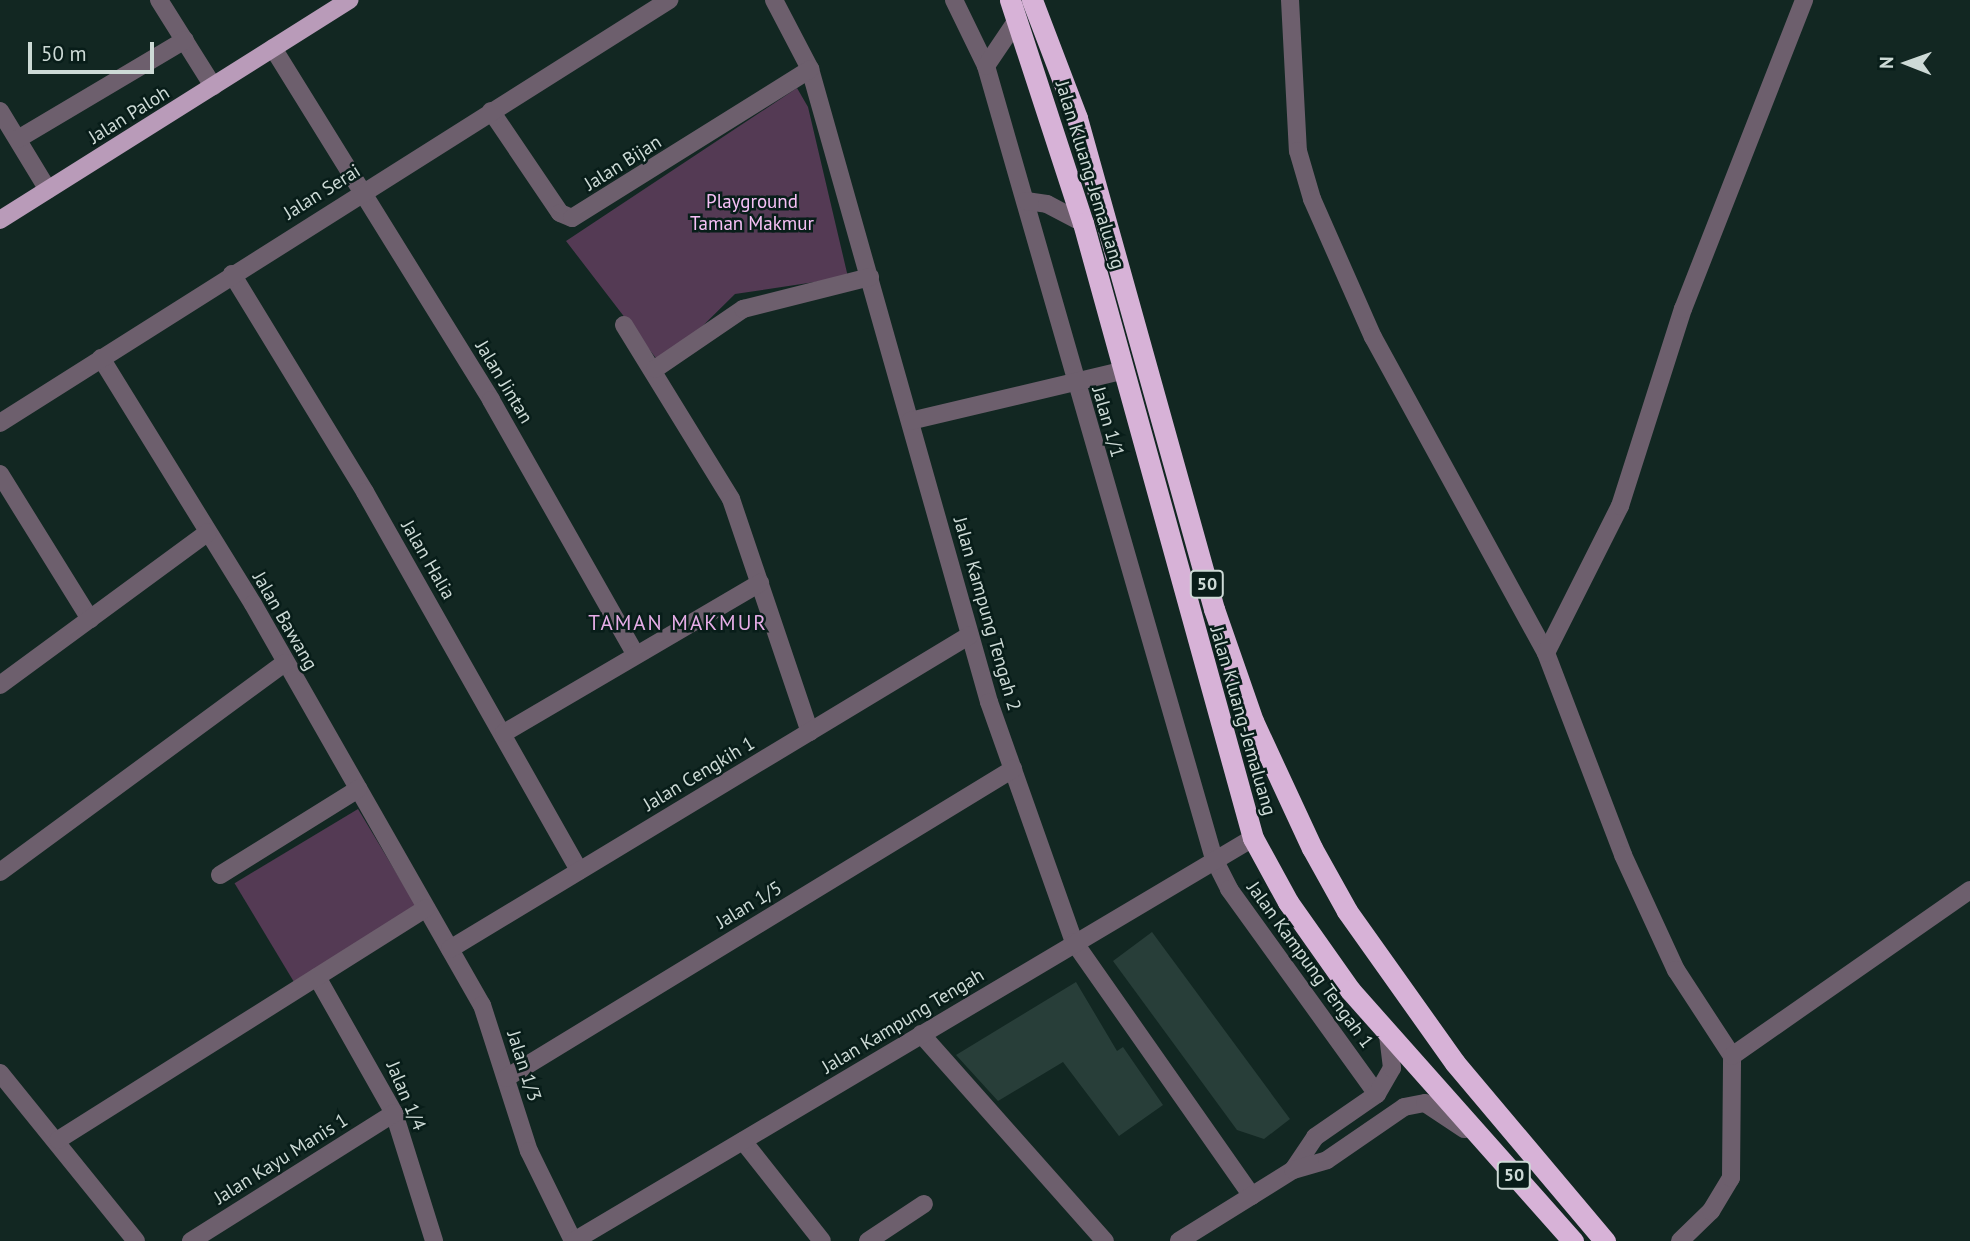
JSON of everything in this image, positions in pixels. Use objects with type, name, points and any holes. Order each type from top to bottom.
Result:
[{"type":"highway","name":"Jalan Kluang-Jemaluang","points":[[1032,0],[1077,118],[1214,609],[1253,721],[1311,848],[1347,911],[1463,1073],[1605,1241]]},
{"type":"highway","name":"Jalan Kluang-Jemaluang","points":[[1014,10],[1083,223],[1253,838],[1288,902],[1388,1035],[1573,1241]]},
{"type":"main road","name":"Jalan Paloh","points":[[0,220],[350,0]]},
{"type":"street","points":[[159,0],[214,86]]},
{"type":"street","name":"Jalan Serai","points":[[0,423],[669,0]]},
{"type":"street","name":"Jalan Kampung Tengah 2","points":[[774,0],[810,69],[970,635],[1013,769],[1074,943],[1252,1196]]},
{"type":"street","name":"Jalan 1/1","points":[[954,0],[986,66],[1214,859]]},
{"type":"street","points":[[1546,653],[1620,506],[1683,309],[1804,0]]},
{"type":"street","points":[[1293,3],[1295,129],[1312,199],[1373,337],[1546,653],[1623,855],[1671,958],[1732,1056],[1731,1178],[1711,1211],[1681,1241]]},
{"type":"street","points":[[986,66],[1014,10]]},
{"type":"street","points":[[18,139],[185,40]]},
{"type":"street","name":"Jalan Jintan","points":[[273,48],[363,191],[636,655]]},
{"type":"street","name":"Jalan Bijan","points":[[491,111],[560,213],[572,218],[810,69]]},
{"type":"street","points":[[0,111],[48,190]]},
{"type":"street","points":[[1026,201],[1047,204],[1083,223]]},
{"type":"street","name":"Jalan Halia","points":[[232,274],[504,733],[579,871]]},
{"type":"street","points":[[655,369],[743,309],[870,277]]},
{"type":"street","points":[[624,325],[655,369],[731,499],[810,732]]},
{"type":"street","name":"Jalan Bawang","points":[[101,358],[208,532],[426,908]]},
{"type":"street","points":[[910,421],[1122,371]]},
{"type":"street","points":[[0,474],[90,619]]},
{"type":"street","points":[[0,685],[208,532]]},
{"type":"street","points":[[504,733],[760,583]]},
{"type":"street","name":"Jalan Cengkih 1","points":[[450,949],[970,635]]},
{"type":"street","points":[[0,872],[285,663]]},
{"type":"street","name":"Jalan 1/5","points":[[506,1077],[1013,769]]},
{"type":"street","points":[[220,875],[358,789]]},
{"type":"street","name":"Jalan Kampung Tengah","points":[[573,1241],[1253,838]]},
{"type":"street","name":"Jalan Kampung Tengah 1","points":[[1214,859],[1229,889],[1377,1094]]},
{"type":"street","points":[[1732,1056],[1970,890]]},
{"type":"street","points":[[58,1140],[426,908]]},
{"type":"street","name":"Jalan 1/3","points":[[426,908],[482,1005],[542,1184],[573,1241]]},
{"type":"street","name":"Jalan 1/4","points":[[317,977],[394,1113],[434,1241]]},
{"type":"street","points":[[921,1034],[1105,1241]]},
{"type":"street","points":[[1293,1170],[1315,1137],[1377,1094],[1392,1068],[1388,1035]]},
{"type":"street","points":[[0,1073],[58,1140],[136,1241]]},
{"type":"street","points":[[1179,1241],[1293,1170],[1327,1160],[1404,1107],[1425,1103],[1439,1108],[1499,1158]]},
{"type":"street","name":"Jalan Kayu Manis 1","points":[[191,1241],[394,1113]]},
{"type":"street","points":[[743,1141],[822,1241]]},
{"type":"street","points":[[867,1241],[924,1204]]},
{"type":"green space","name":"Playground Taman Makmur","points":[[797,88],[808,107],[848,277],[735,294],[662,366],[566,241]]},
{"type":"green space","points":[[358,809],[419,910],[295,984],[235,883]]},
{"type":"building","points":[[1152,932],[1290,1119],[1264,1139],[1237,1130],[1113,961]]},
{"type":"building","points":[[1076,982],[1117,1051],[1123,1047],[1163,1105],[1119,1136],[1063,1062],[998,1101],[956,1055]]},
{"type":"district","name":"TAMAN MAKMUR","points":[[678,623]]}]
